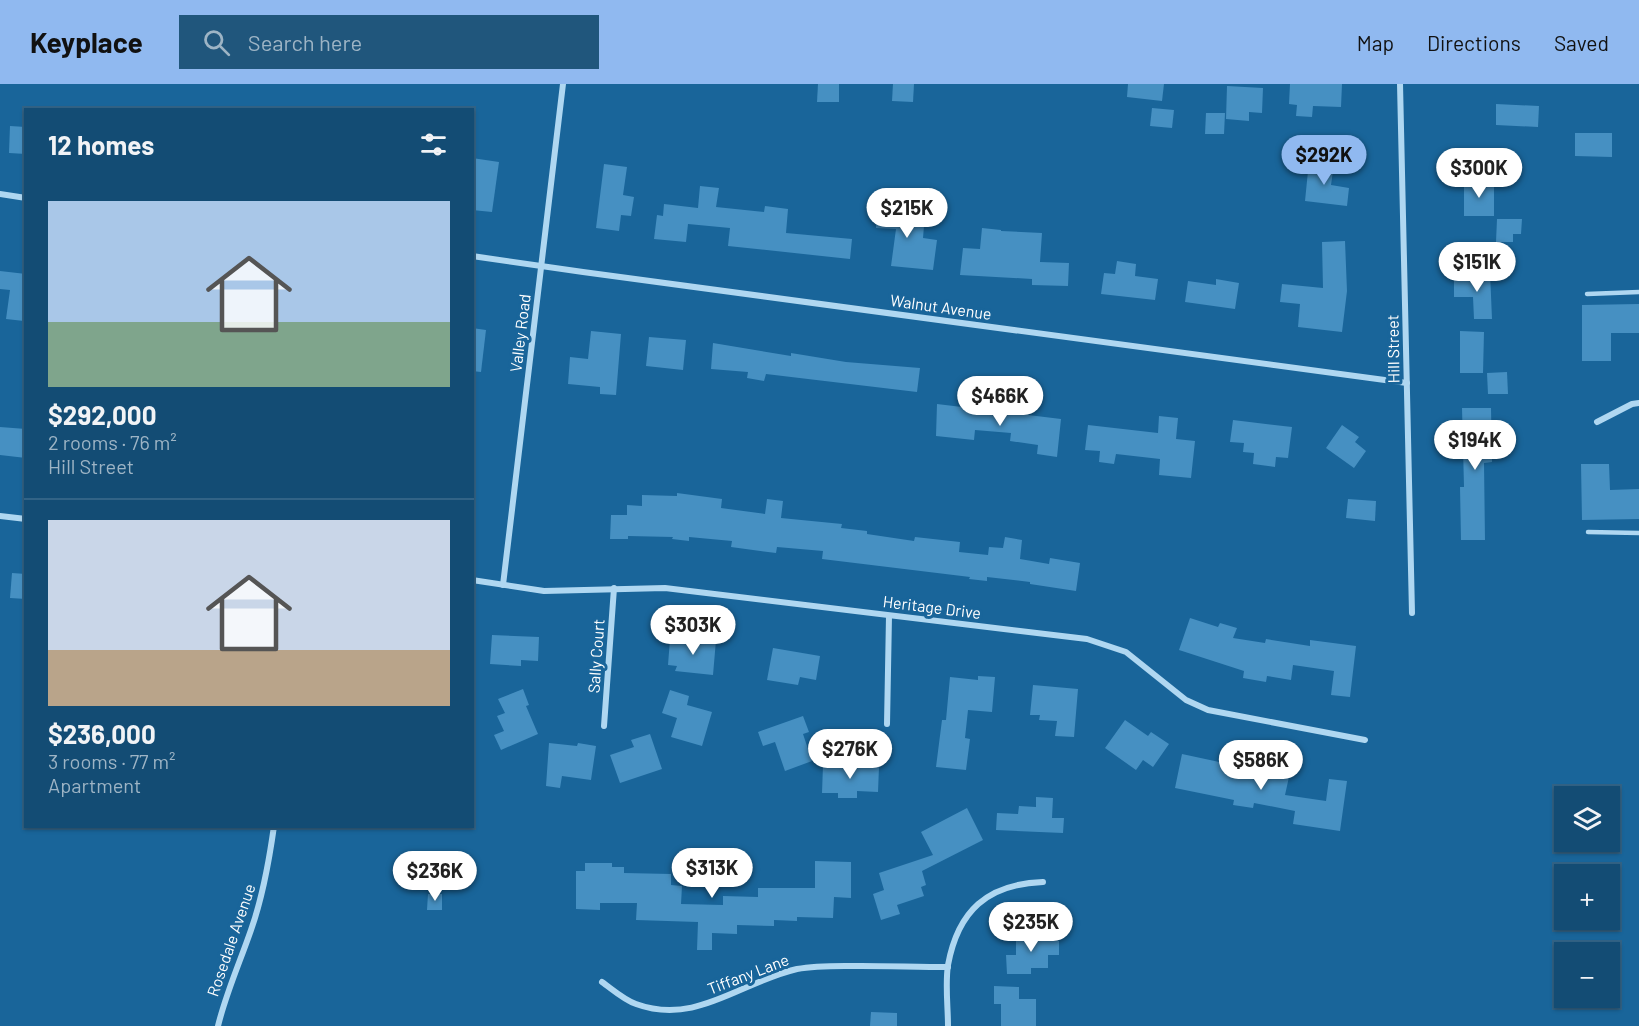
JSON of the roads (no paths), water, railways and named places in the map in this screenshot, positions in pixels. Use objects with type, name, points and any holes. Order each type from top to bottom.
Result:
[{"type":"street","name":"Valley Road","points":[[503,585],[563,84]]},
{"type":"street","name":"Hill Street","points":[[1400,84],[1412,613]]},
{"type":"street","points":[[0,195],[24,198]]},
{"type":"street","name":"Walnut Avenue","points":[[474,256],[1407,383]]},
{"type":"street","points":[[1597,422],[1632,404],[1639,403]]},
{"type":"street","points":[[0,516],[24,519]]},
{"type":"street","name":"Heritage Drive","points":[[474,580],[544,591],[665,588],[1099,642],[1126,652],[1186,700],[1208,710],[1365,740]]},
{"type":"street","name":"Sally Court","points":[[604,726],[614,588]]},
{"type":"street","points":[[887,724],[889,616]]},
{"type":"street","name":"Rosedale Avenue","points":[[218,1026],[227,993],[251,930],[268,871],[274,828]]},
{"type":"street","points":[[948,1026],[948,967],[958,930],[971,910],[992,893],[1009,887],[1043,882]]},
{"type":"street","name":"Tiffany Lane","points":[[602,982],[634,1004],[677,1012],[694,1009],[776,975],[797,969],[824,966],[948,967]]},
{"type":"lane","points":[[1587,294],[1639,292]]},
{"type":"lane","points":[[1588,532],[1639,534]]}]
